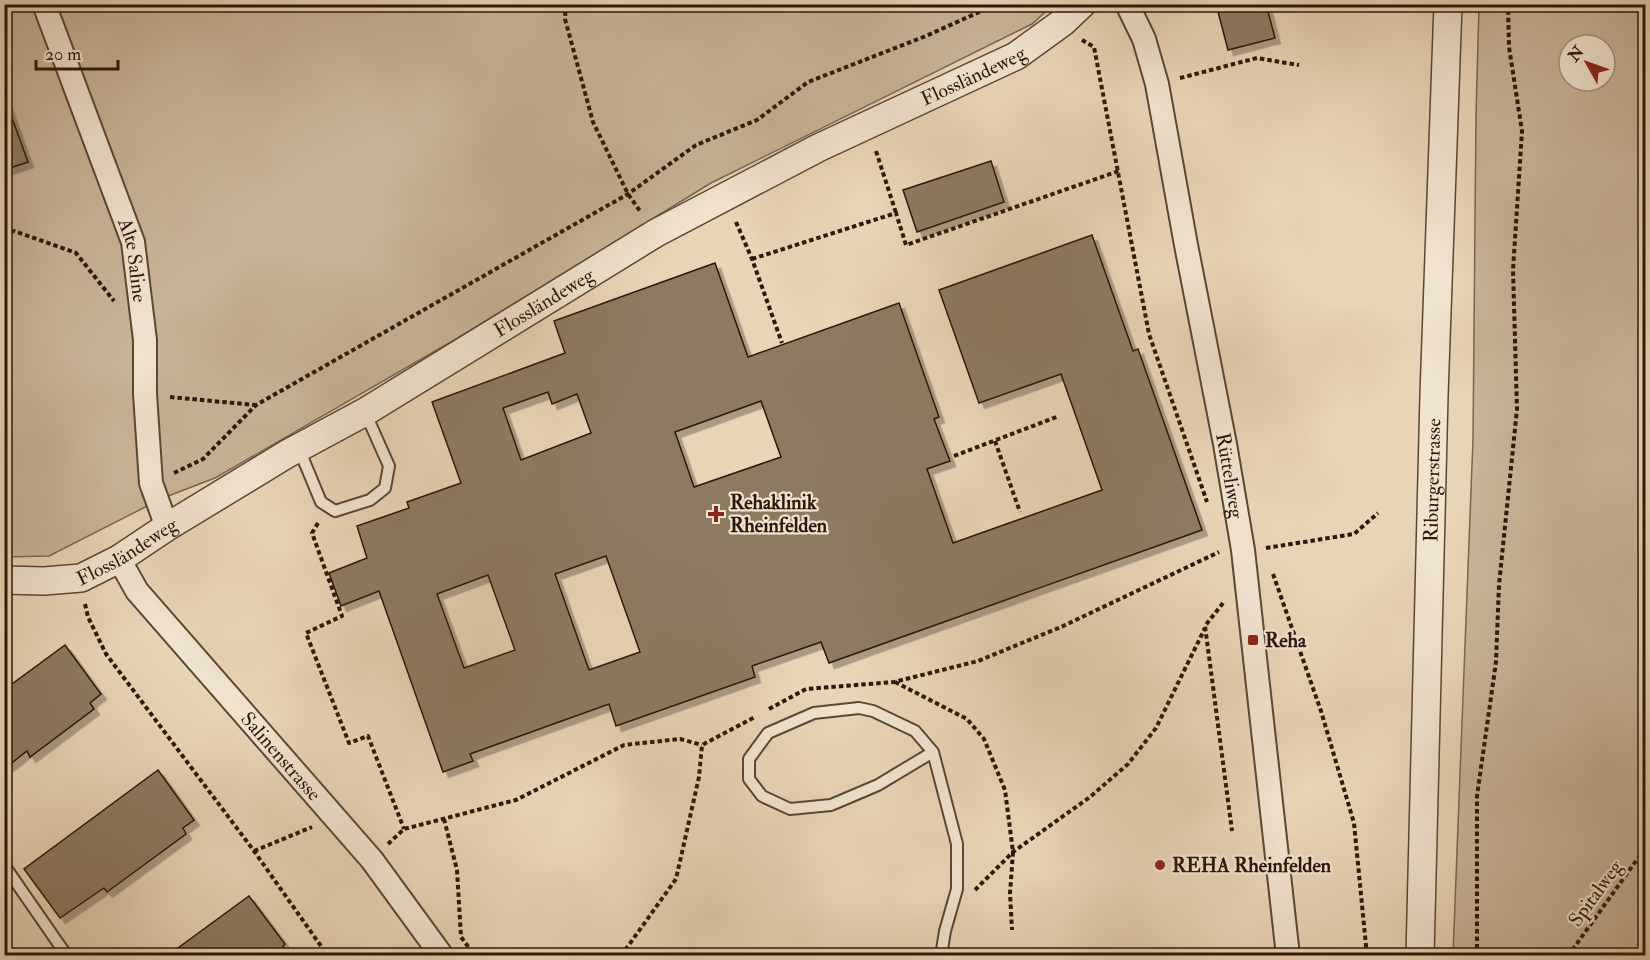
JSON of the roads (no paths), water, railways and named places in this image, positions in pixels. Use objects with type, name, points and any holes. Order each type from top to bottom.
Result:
[{"type":"street","name":"Alte Saline","points":[[44,4],[133,242],[145,340],[145,394],[151,483],[167,527]]},
{"type":"street","name":"Rütteliweg","points":[[1127,4],[1144,39],[1157,84],[1186,245],[1226,444],[1242,550],[1288,956]]},
{"type":"street","name":"Riburgerstrasse","points":[[1420,956],[1434,395],[1448,4]]},
{"type":"street","name":"Flossländeweg","points":[[4,580],[44,581],[81,578],[119,559],[167,527],[298,448],[365,412],[656,233],[818,148],[1016,56],[1072,13]]},
{"type":"street","name":"Salinenstrasse","points":[[119,559],[137,591],[150,608],[372,860],[442,956]]},
{"type":"lane","points":[[298,448],[321,502],[335,512],[370,500],[385,489],[389,466],[365,412]]},
{"type":"lane","points":[[933,752],[878,785],[831,805],[790,809],[762,796],[749,779],[749,759],[768,733],[814,713],[859,708],[873,711],[915,731],[933,752],[957,844],[957,889],[940,956]]},
{"type":"lane","points":[[4,865],[67,956]]},
{"type":"place","name":"Rehaklinik Rheinfelden","points":[[716,514]]},
{"type":"place","name":"Reha","points":[[1253,640]]},
{"type":"place","name":"REHA Rheinfelden","points":[[1160,865]]}]
